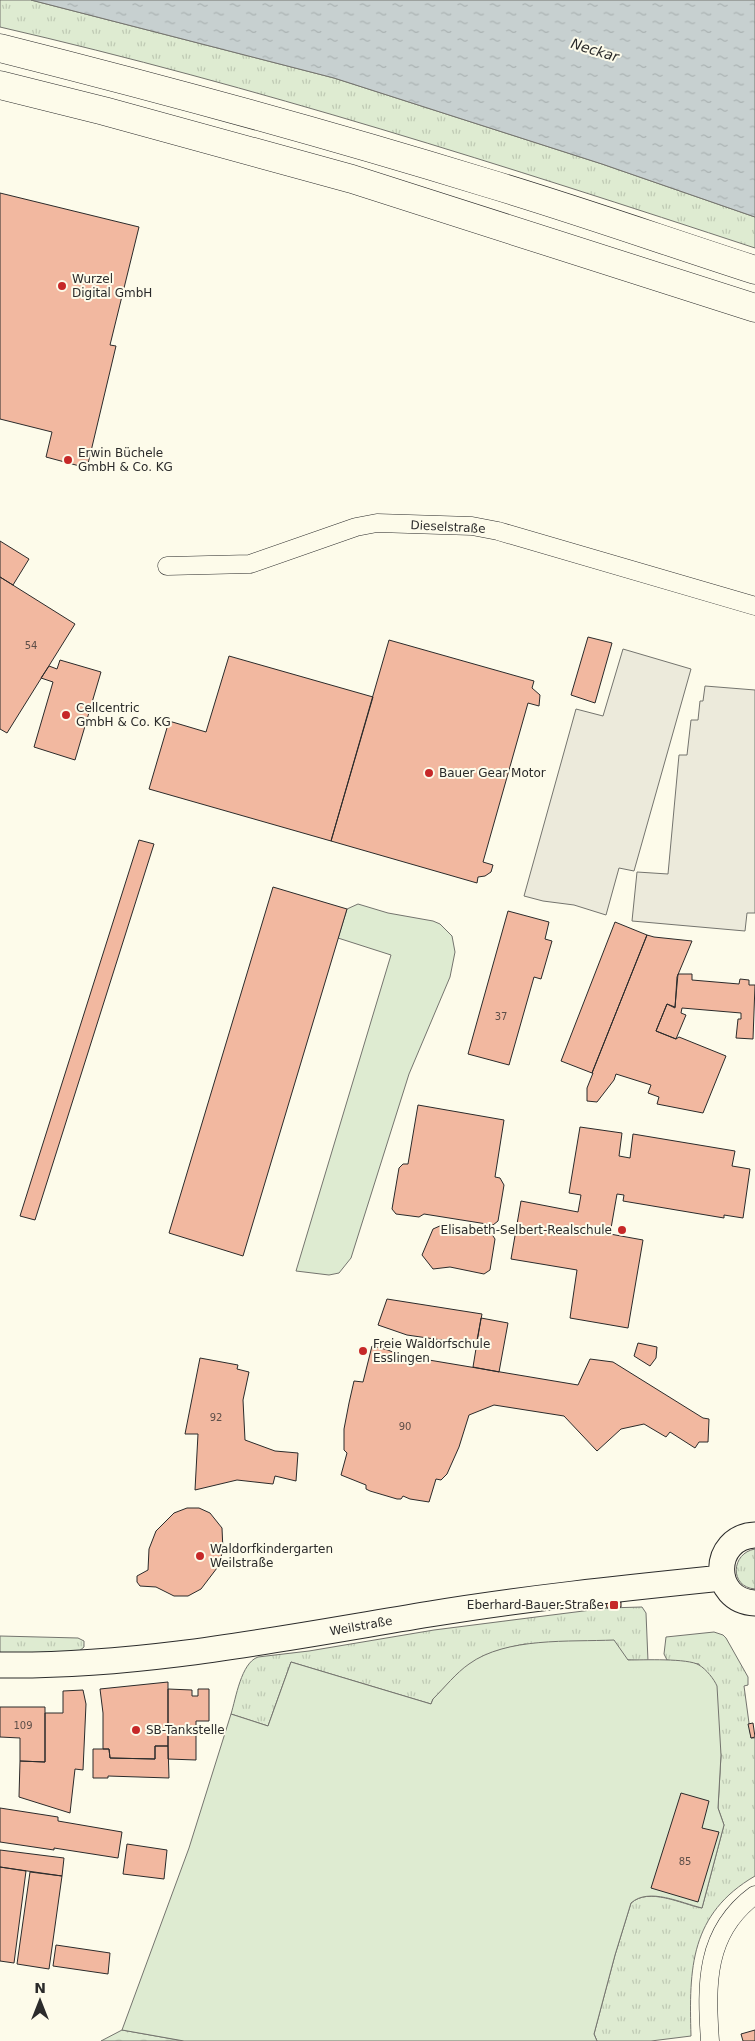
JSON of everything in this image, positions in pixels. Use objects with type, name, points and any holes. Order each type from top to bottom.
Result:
[{"type":"highway","points":[[0,48],[122,79],[359,144],[486,182],[755,270]]},
{"type":"highway","points":[[0,85],[104,111],[352,179],[755,308]]},
{"type":"street","name":"Dieselstraße","points":[[167,566],[250,564],[356,527],[377,523],[472,526],[498,531],[755,606]]},
{"type":"street","points":[[755,1535],[744,1537],[731,1545],[722,1560],[722,1578],[732,1594],[743,1602],[755,1604]]},
{"type":"street","name":"Weilstraße","points":[[0,1665],[57,1665],[196,1652],[271,1642],[472,1607],[722,1578]]},
{"type":"street","points":[[710,2041],[709,1982],[715,1947],[729,1919],[755,1895]]},
{"type":"green space","points":[[0,0],[31,0],[334,78],[602,164],[755,217],[755,248],[568,187],[286,101],[96,50],[0,27]]},
{"type":"green space","points":[[358,904],[388,913],[440,924],[452,936],[455,952],[450,977],[409,1074],[351,1258],[339,1273],[329,1275],[296,1271],[391,955],[338,938],[347,909]]},
{"type":"green space","points":[[755,1549],[755,1589],[747,1587],[741,1582],[737,1577],[736,1570],[741,1557]]},
{"type":"green space","points":[[642,1607],[646,1613],[648,1661],[628,1660],[525,1644],[495,1652],[473,1662],[433,1699],[431,1704],[291,1662],[268,1726],[231,1714],[243,1673],[247,1666],[258,1657],[309,1651],[434,1630],[607,1608]]},
{"type":"green space","points":[[714,1632],[726,1638],[748,1677],[748,1685],[744,1686],[751,1738],[755,1738],[755,1876],[734,1891],[717,1907],[706,1925],[698,1945],[693,1966],[691,1988],[691,2036],[651,2041],[597,2041],[594,2034],[631,1903],[638,1898],[656,1896],[702,1908],[724,1825],[718,1808],[721,1755],[699,1664],[667,1660],[664,1654],[666,1637]]},
{"type":"green space","points":[[0,1636],[78,1638],[84,1641],[84,1647],[78,1652],[0,1653]]},
{"type":"green space","points":[[614,1640],[628,1660],[665,1660],[693,1663],[699,1665],[710,1674],[716,1683],[721,1755],[718,1808],[724,1825],[702,1908],[656,1896],[638,1898],[631,1903],[594,2034],[597,2041],[184,2041],[122,2030],[189,1848],[231,1714],[268,1726],[291,1662],[431,1704],[433,1699],[469,1664],[484,1655],[501,1649],[559,1641]]},
{"type":"green space","points":[[122,2030],[184,2041],[101,2041]]},
{"type":"shaded area","points":[[623,649],[691,669],[634,871],[619,868],[606,915],[574,905],[543,901],[524,896],[576,709],[603,716]]},
{"type":"shaded area","points":[[705,686],[755,690],[755,913],[747,913],[745,931],[632,921],[637,872],[668,874],[679,755],[687,755],[691,720],[698,720],[700,701],[703,701]]},
{"type":"water","name":"Neckar","points":[[31,0],[755,0],[755,217],[602,164],[334,78]]},
{"type":"building","name":"Wurzel Digital GmbH","points":[[0,193],[139,227],[110,345],[116,346],[87,468],[46,457],[52,432],[0,419]]},
{"type":"building","points":[[0,541],[29,559],[13,585],[0,577]]},
{"type":"building","points":[[0,577],[75,624],[7,733],[0,729]]},
{"type":"building","points":[[588,637],[612,643],[595,703],[571,695]]},
{"type":"building","name":"Bauer Gear Motor","points":[[389,640],[534,681],[532,688],[540,695],[539,706],[528,703],[483,862],[493,865],[491,872],[485,876],[478,877],[477,883],[331,841]]},
{"type":"building","points":[[229,656],[373,697],[331,841],[149,789],[169,721],[206,732]]},
{"type":"building","name":"Cellcentric GmbH & Co. KG","points":[[60,660],[101,672],[75,760],[34,747],[53,682],[41,678],[49,666],[57,669]]},
{"type":"building","points":[[139,840],[154,844],[35,1220],[20,1216]]},
{"type":"building","points":[[273,887],[347,909],[243,1256],[169,1233]]},
{"type":"building","points":[[508,911],[549,922],[545,939],[552,941],[541,979],[534,977],[509,1065],[468,1054]]},
{"type":"building","points":[[615,922],[647,935],[592,1073],[561,1061]]},
{"type":"building","points":[[647,935],[692,941],[677,977],[675,1008],[667,1004],[656,1031],[676,1039],[679,1037],[726,1056],[703,1113],[657,1104],[659,1097],[648,1093],[651,1085],[616,1074],[614,1080],[597,1102],[587,1101],[587,1088],[592,1073]]},
{"type":"building","points":[[678,974],[692,974],[692,980],[739,984],[740,979],[749,980],[749,985],[755,985],[753,1039],[736,1038],[738,1019],[741,1019],[741,1013],[682,1008],[681,1013],[686,1015],[676,1039],[656,1031],[667,1004],[675,1007]]},
{"type":"building","points":[[418,1105],[504,1120],[495,1177],[500,1178],[504,1185],[498,1221],[493,1225],[424,1214],[419,1217],[396,1214],[392,1209],[399,1168],[403,1164],[408,1164]]},
{"type":"building","name":"Elisabeth-Selbert-Realschule","points":[[580,1127],[622,1133],[619,1156],[630,1158],[633,1134],[735,1151],[732,1166],[750,1169],[743,1218],[724,1215],[724,1218],[623,1201],[624,1195],[617,1194],[610,1234],[643,1240],[628,1328],[570,1318],[577,1270],[511,1259],[521,1201],[578,1212],[581,1195],[569,1193]]},
{"type":"building","points":[[442,1225],[491,1233],[495,1239],[490,1270],[484,1274],[450,1267],[433,1269],[422,1255],[433,1229]]},
{"type":"building","points":[[387,1299],[482,1314],[476,1345],[407,1335],[378,1325]]},
{"type":"building","points":[[481,1318],[508,1323],[499,1372],[473,1367]]},
{"type":"building","points":[[638,1343],[657,1347],[656,1358],[650,1366],[634,1356]]},
{"type":"building","name":"Freie Waldorfschule Esslingen","points":[[372,1346],[399,1355],[578,1385],[590,1359],[613,1362],[703,1418],[709,1419],[708,1442],[699,1442],[695,1448],[670,1432],[666,1437],[644,1424],[621,1429],[597,1451],[564,1416],[494,1405],[469,1415],[459,1447],[447,1474],[441,1480],[436,1479],[429,1502],[403,1496],[401,1499],[397,1499],[370,1491],[366,1489],[366,1485],[341,1475],[347,1453],[344,1450],[344,1429],[354,1381],[363,1382]]},
{"type":"building","points":[[200,1358],[238,1365],[237,1369],[249,1372],[243,1400],[245,1440],[275,1451],[298,1453],[296,1481],[275,1476],[273,1484],[237,1480],[195,1490],[198,1434],[185,1434]]},
{"type":"building","name":"Waldorfkindergarten Weilstraße","points":[[187,1508],[199,1508],[210,1513],[222,1528],[223,1551],[217,1568],[201,1589],[188,1596],[174,1596],[156,1587],[140,1586],[137,1582],[137,1576],[148,1570],[149,1549],[156,1531],[174,1513]]},
{"type":"building","points":[[621,1602],[621,1607],[607,1608],[606,1603]]},
{"type":"building","name":"SB-Tankstelle","points":[[168,1682],[168,1746],[155,1746],[155,1759],[110,1758],[109,1749],[103,1749],[103,1713],[100,1689]]},
{"type":"building","points":[[168,1689],[192,1690],[192,1696],[198,1696],[198,1689],[209,1689],[209,1721],[196,1721],[196,1760],[168,1759]]},
{"type":"building","points":[[83,1690],[86,1704],[83,1770],[75,1769],[70,1813],[19,1797],[20,1761],[45,1762],[45,1713],[63,1713],[63,1691]]},
{"type":"building","points":[[0,1707],[45,1707],[45,1762],[20,1761],[20,1738],[0,1737]]},
{"type":"building","points":[[753,1723],[755,1737],[751,1738],[748,1724]]},
{"type":"building","points":[[155,1746],[168,1746],[169,1778],[108,1776],[108,1778],[93,1778],[93,1749],[109,1749],[110,1758],[155,1759]]},
{"type":"building","points":[[681,1793],[709,1801],[702,1828],[719,1832],[698,1902],[651,1888]]},
{"type":"building","points":[[0,1808],[58,1817],[58,1821],[122,1832],[118,1858],[0,1842]]},
{"type":"building","points":[[127,1844],[167,1850],[164,1879],[123,1874]]},
{"type":"building","points":[[0,1850],[64,1858],[62,1876],[0,1867]]},
{"type":"building","points":[[0,1867],[26,1871],[14,1963],[0,1961]]},
{"type":"building","points":[[30,1872],[62,1876],[49,1969],[17,1964]]},
{"type":"building","points":[[56,1945],[110,1953],[108,1974],[53,1966]]},
{"type":"building","points":[[755,2030],[755,2041],[743,2041],[741,2034]]},
{"type":"place","name":"Wurzel Digital GmbH","points":[[62,286]]},
{"type":"place","name":"Erwin Büchele GmbH & Co. KG","points":[[68,460]]},
{"type":"place","name":"Cellcentric GmbH & Co. KG","points":[[66,715]]},
{"type":"place","name":"Bauer Gear Motor","points":[[429,773]]},
{"type":"place","name":"Elisabeth-Selbert-Realschule","points":[[622,1230]]},
{"type":"place","name":"Freie Waldorfschule Esslingen","points":[[363,1351]]},
{"type":"place","name":"Waldorfkindergarten Weilstraße","points":[[200,1556]]},
{"type":"place","name":"Eberhard-Bauer-Straße","points":[[614,1605]]},
{"type":"place","name":"SB-Tankstelle","points":[[136,1730]]}]
